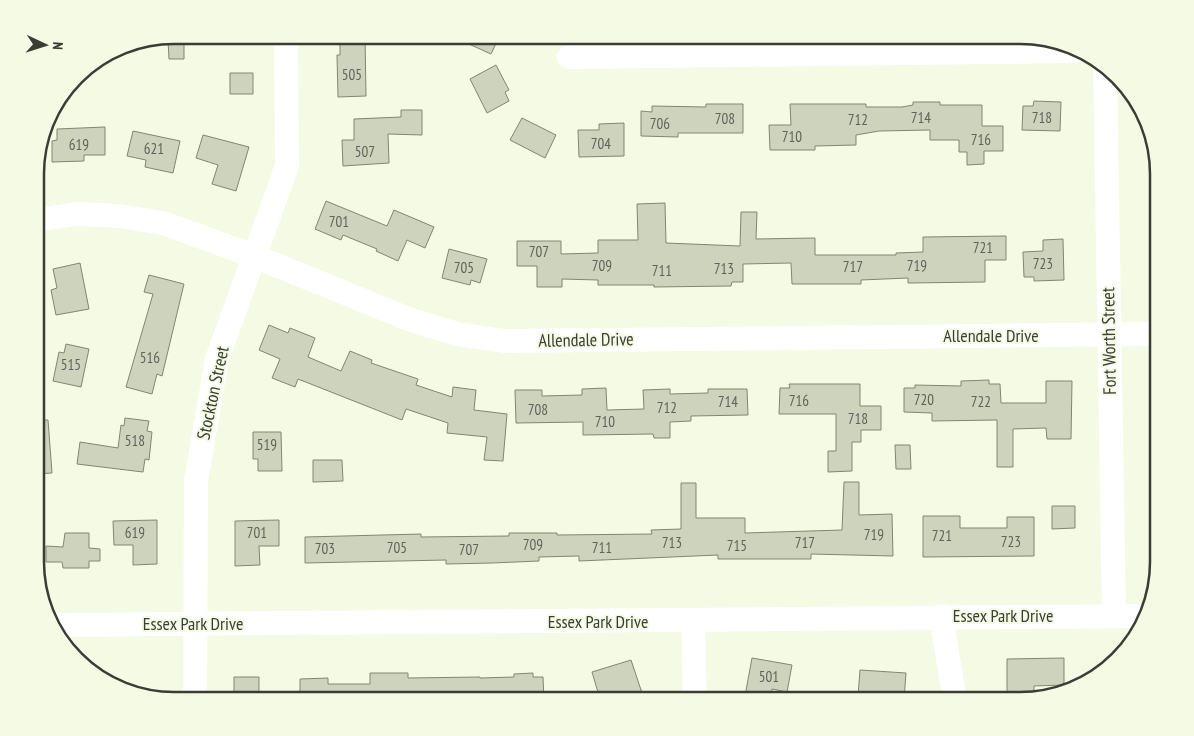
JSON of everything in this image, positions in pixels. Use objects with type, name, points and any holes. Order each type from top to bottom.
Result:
[{"type":"street","name":"Stockton Street","points":[[195,692],[196,481],[217,359],[287,166],[286,44]]},
{"type":"street","points":[[569,57],[1062,51]]},
{"type":"street","name":"Fort Worth Street","points":[[1105,75],[1114,616]]},
{"type":"street","name":"Allendale Drive","points":[[44,219],[77,214],[119,216],[154,221],[254,256],[411,320],[457,334],[504,341],[1150,334]]},
{"type":"street","points":[[942,616],[954,692]]},
{"type":"street","name":"Essex Park Drive","points":[[60,625],[693,621],[942,616],[1138,616]]},
{"type":"street","points":[[693,621],[695,692]]},
{"type":"building","points":[[168,44],[184,44],[184,59],[169,59]]},
{"type":"building","points":[[340,44],[365,44],[366,96],[338,97],[337,55],[340,55]]},
{"type":"building","points":[[469,44],[496,44],[491,54]]},
{"type":"building","points":[[496,65],[509,90],[505,92],[509,101],[487,113],[470,79]]},
{"type":"building","points":[[230,73],[253,73],[253,94],[230,94]]},
{"type":"building","points":[[1034,101],[1061,102],[1060,131],[1022,130],[1023,106],[1033,106]]},
{"type":"building","points":[[913,102],[940,102],[940,105],[982,105],[982,126],[1003,126],[1003,151],[984,151],[984,164],[967,165],[967,152],[959,152],[959,140],[930,140],[930,130],[879,131],[856,135],[856,145],[815,146],[815,150],[770,150],[769,125],[791,125],[790,104],[866,104],[866,107],[902,107],[913,105]]},
{"type":"building","points":[[706,104],[743,104],[743,133],[678,133],[678,137],[641,136],[641,111],[652,112],[652,106],[706,107]]},
{"type":"building","points":[[401,110],[422,110],[422,135],[388,134],[389,163],[343,166],[342,140],[354,140],[354,119],[401,117]]},
{"type":"building","points":[[522,118],[556,135],[545,158],[510,140]]},
{"type":"building","points":[[624,123],[624,156],[579,157],[578,130],[599,130],[599,124]]},
{"type":"building","points":[[105,127],[105,155],[84,155],[84,161],[52,162],[52,141],[57,140],[57,129]]},
{"type":"building","points":[[133,131],[180,141],[173,173],[145,167],[146,160],[127,156]]},
{"type":"building","points":[[203,135],[249,147],[236,191],[212,184],[218,165],[196,158]]},
{"type":"building","points":[[326,201],[387,226],[394,210],[434,227],[425,248],[407,240],[398,261],[376,251],[377,249],[343,235],[341,240],[315,229]]},
{"type":"building","points":[[665,203],[666,243],[740,246],[741,212],[757,212],[756,239],[815,238],[815,255],[896,255],[896,253],[923,252],[923,237],[1006,236],[1006,260],[985,260],[985,282],[908,283],[908,278],[861,280],[861,284],[792,284],[791,263],[743,264],[743,282],[732,282],[731,286],[654,287],[654,285],[598,285],[598,280],[562,279],[562,287],[537,287],[537,266],[517,266],[517,241],[561,241],[561,254],[598,253],[598,240],[638,240],[637,204]]},
{"type":"building","points":[[1063,239],[1064,280],[1034,281],[1034,277],[1024,277],[1023,252],[1043,251],[1043,240]]},
{"type":"building","points":[[449,249],[487,259],[480,283],[471,280],[470,285],[442,278]]},
{"type":"building","points":[[80,263],[89,309],[56,315],[51,290],[57,288],[53,269]]},
{"type":"building","points":[[149,275],[184,284],[162,376],[157,374],[152,394],[126,387],[153,294],[144,292]]},
{"type":"building","points":[[269,325],[288,333],[290,328],[315,338],[308,357],[341,371],[350,351],[372,360],[371,363],[418,379],[416,385],[452,397],[453,387],[476,390],[474,410],[507,414],[503,461],[484,460],[487,437],[447,433],[448,423],[406,409],[402,420],[298,379],[295,387],[272,378],[280,359],[259,350]]},
{"type":"building","points":[[66,344],[89,349],[81,387],[53,381],[59,352],[64,353]]},
{"type":"building","points":[[989,380],[989,384],[1000,384],[1001,403],[1046,403],[1046,381],[1072,381],[1071,439],[1047,439],[1046,428],[1013,429],[1013,467],[997,467],[997,420],[932,421],[932,413],[904,412],[904,388],[915,388],[915,385],[961,386],[961,381]]},
{"type":"building","points":[[789,384],[860,384],[860,406],[881,406],[881,430],[861,430],[861,442],[852,442],[852,471],[828,472],[828,451],[836,451],[836,414],[779,414],[780,388],[790,388]]},
{"type":"building","points":[[606,388],[607,410],[644,409],[643,390],[670,389],[670,394],[708,393],[708,389],[747,389],[748,415],[691,416],[691,421],[670,422],[670,438],[654,438],[653,434],[583,435],[583,422],[516,423],[515,390],[542,390],[542,396],[582,395],[582,389]]},
{"type":"building","points":[[125,418],[149,421],[147,431],[152,432],[149,460],[145,459],[143,472],[77,464],[80,442],[118,448],[121,425],[124,426]]},
{"type":"building","points":[[44,420],[48,420],[52,473],[44,474]]},
{"type":"building","points":[[253,432],[281,432],[282,471],[258,471],[258,459],[253,459]]},
{"type":"building","points":[[895,445],[910,445],[911,469],[896,469]]},
{"type":"building","points":[[313,460],[342,460],[343,481],[313,482]]},
{"type":"building","points":[[844,482],[859,482],[859,515],[892,514],[893,556],[811,554],[811,559],[718,559],[718,555],[579,561],[579,556],[539,557],[539,561],[492,563],[446,564],[446,560],[305,563],[305,537],[421,534],[421,537],[509,536],[509,533],[557,533],[557,535],[652,534],[651,530],[681,529],[681,483],[696,483],[696,518],[745,518],[745,533],[842,530]]},
{"type":"building","points":[[1052,506],[1075,506],[1075,528],[1052,529]]},
{"type":"building","points":[[923,516],[960,516],[960,528],[1007,528],[1007,517],[1034,517],[1034,556],[923,557]]},
{"type":"building","points":[[157,520],[157,564],[133,565],[133,545],[114,545],[113,521]]},
{"type":"building","points":[[279,520],[279,546],[259,546],[260,565],[235,566],[235,521]]},
{"type":"building","points":[[65,533],[89,533],[89,548],[100,549],[100,561],[89,561],[89,568],[63,568],[62,562],[46,562],[46,546],[63,547]]},
{"type":"building","points":[[752,658],[792,665],[787,692],[772,689],[772,692],[746,692]]},
{"type":"building","points":[[1064,658],[1064,684],[1034,686],[1034,691],[1007,692],[1007,659]]},
{"type":"building","points":[[631,660],[642,692],[598,692],[592,672]]},
{"type":"building","points":[[860,670],[906,673],[905,692],[858,692]]},
{"type":"building","points":[[370,673],[408,673],[408,678],[480,678],[514,677],[514,674],[533,673],[533,677],[543,677],[544,692],[300,692],[300,679],[328,678],[328,684],[370,684]]},
{"type":"building","points":[[234,677],[259,677],[259,692],[234,692]]}]
